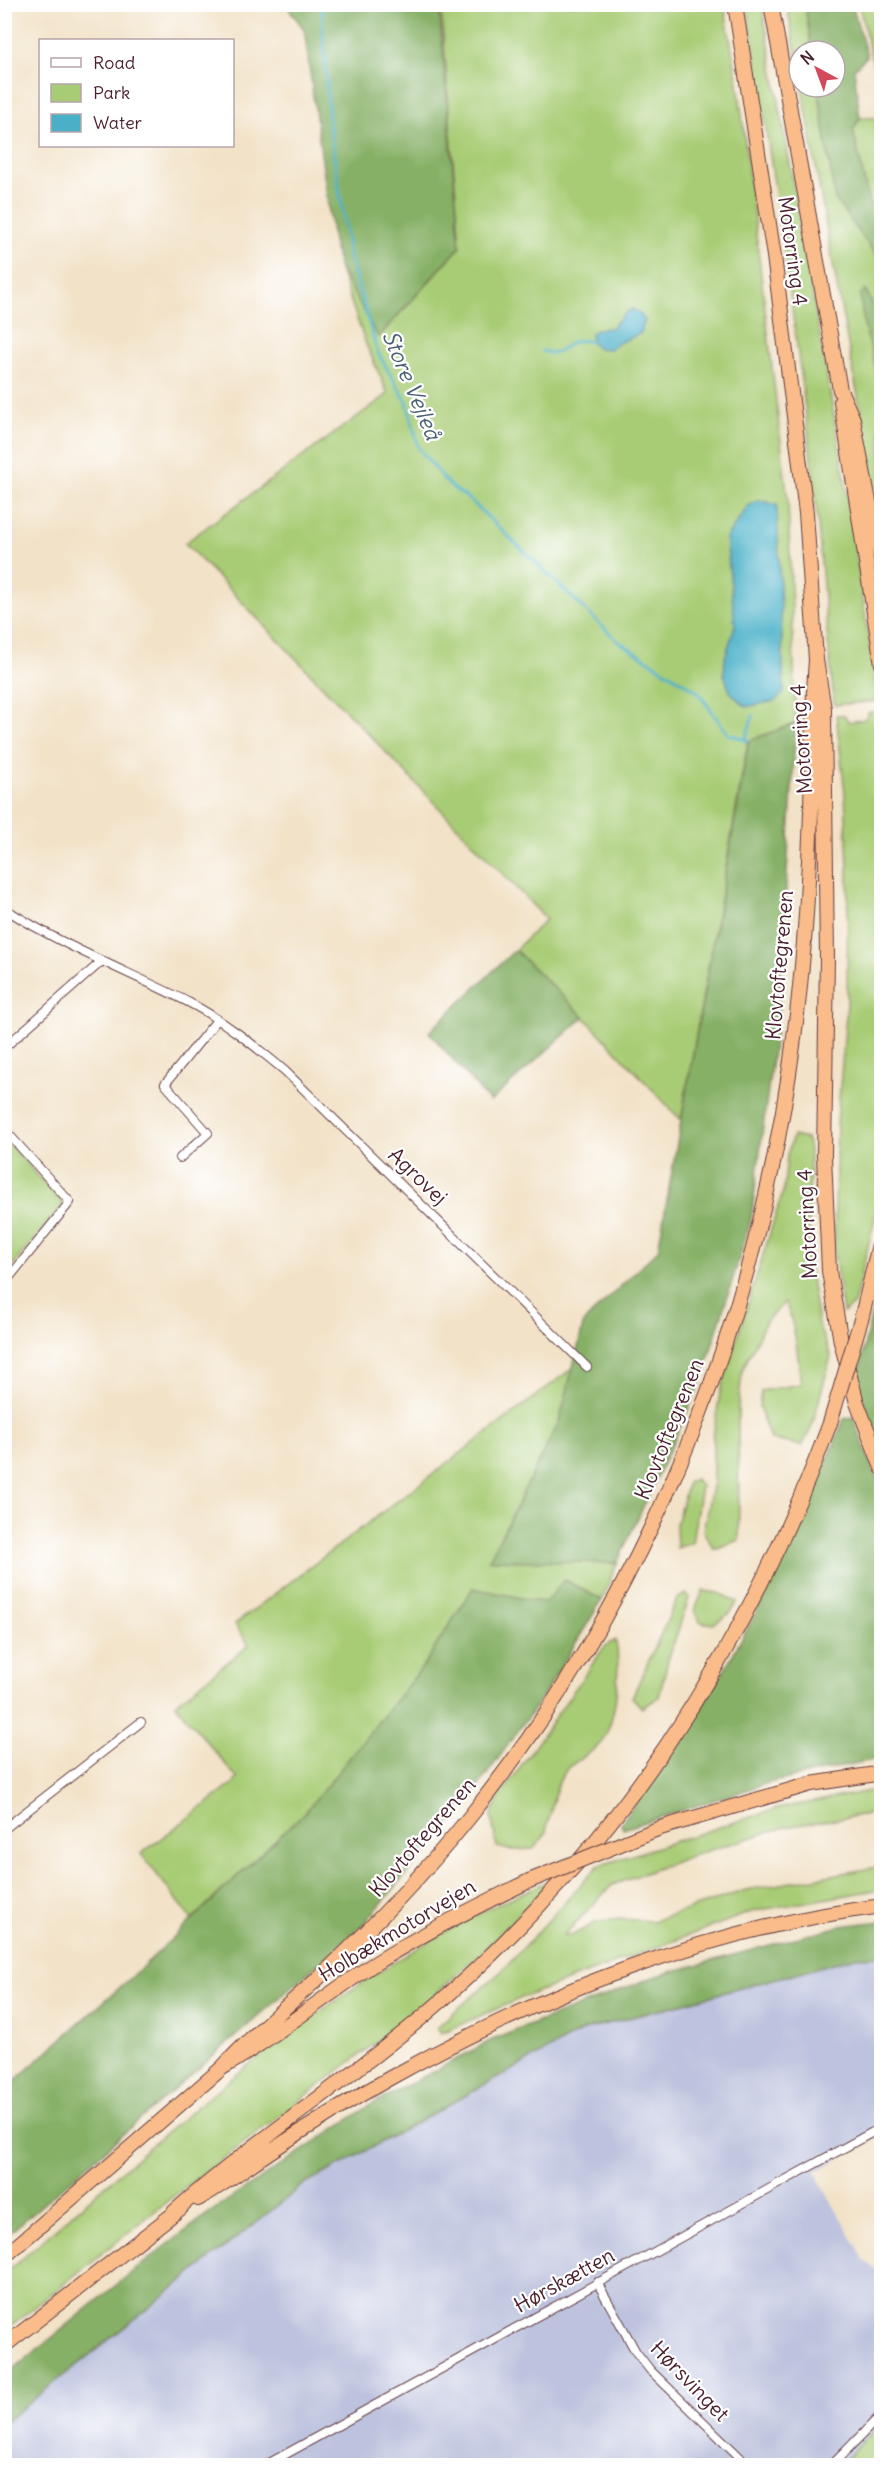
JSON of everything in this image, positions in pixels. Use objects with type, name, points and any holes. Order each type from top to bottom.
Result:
[{"type":"highway","name":"Motorring 4","points":[[735,4],[774,256],[806,513],[816,660],[824,709],[827,833],[824,1156],[829,1271],[841,1342],[857,1402],[882,1468]]},
{"type":"highway","name":"Motorring 4","points":[[771,4],[840,390],[853,419],[882,568]]},
{"type":"highway","points":[[840,390],[843,422],[882,664]]},
{"type":"highway","name":"Klovtoftegrenen","points":[[222,2068],[247,2040],[326,1970],[402,1895],[500,1778],[593,1638],[629,1574],[676,1474],[717,1370],[746,1276],[766,1194],[784,1103],[793,1046],[805,926],[811,810],[812,711],[816,660]]},
{"type":"highway","points":[[4,2346],[174,2212],[218,2174],[361,2066],[426,2013],[528,1917],[601,1834],[658,1759],[697,1699],[735,1636],[782,1543],[809,1481],[830,1423],[862,1316],[882,1233]]},
{"type":"highway","name":"Holbækmotorvejen","points":[[4,2257],[222,2068],[255,2049],[371,1966],[441,1925],[529,1881],[660,1828],[811,1784],[878,1773]]},
{"type":"highway","points":[[174,2212],[217,2188],[295,2136],[391,2077],[537,2005],[690,1948],[770,1927],[882,1906]]},
{"type":"street","name":"Agrovej","points":[[4,908],[22,920],[102,961],[190,1003],[217,1020],[285,1071],[587,1367]]},
{"type":"street","points":[[4,1048],[102,961]]},
{"type":"street","points":[[180,1158],[208,1133],[165,1084],[217,1020]]},
{"type":"street","points":[[4,1129],[69,1202],[4,1284]]},
{"type":"street","points":[[4,1829],[141,1722]]},
{"type":"street","name":"Hørskætten","points":[[264,2466],[882,2127]]},
{"type":"street","name":"Hørsvinget","points":[[597,2282],[636,2352],[650,2370],[748,2466]]},
{"type":"street","points":[[831,2466],[882,2414]]},
{"type":"shaded area","points":[[881,1956],[881,2135],[815,2172],[865,2261],[881,2273],[881,2465],[5,2466],[5,2422],[302,2186],[584,2030],[857,1957]]},
{"type":"green space","points":[[286,5],[439,5],[460,247],[378,337],[339,267],[333,241],[304,29]]},
{"type":"green space","points":[[441,5],[724,5],[738,83],[788,501],[796,723],[748,741],[681,1120],[584,1017],[515,950],[546,919],[185,543],[388,394],[365,342],[339,267],[379,337],[460,247]]},
{"type":"green space","points":[[747,5],[762,5],[844,473],[878,701],[835,705],[834,701],[815,494],[800,371]]},
{"type":"green space","points":[[787,5],[805,5],[810,39],[793,39]]},
{"type":"green space","points":[[805,5],[852,5],[867,56],[854,69],[860,118],[853,130],[869,203],[881,208],[881,262],[835,199],[820,99],[847,99],[847,39],[810,39]]},
{"type":"green space","points":[[859,5],[881,5],[881,97]]},
{"type":"green space","points":[[804,99],[820,99],[835,199],[881,260],[881,517]]},
{"type":"green space","points":[[860,118],[881,118],[881,208],[869,203],[853,129]]},
{"type":"green space","points":[[865,290],[881,322],[881,389],[864,324],[860,295]]},
{"type":"green space","points":[[869,712],[878,712],[882,744],[881,1194],[854,1304],[843,1313],[834,1253],[837,1124],[847,1003],[848,868],[845,793],[836,715],[844,715],[849,722],[865,719]]},
{"type":"green space","points":[[796,723],[779,1005],[751,1220],[701,1382],[617,1563],[489,1560],[560,1420],[584,1322],[658,1250],[749,741]]},
{"type":"green space","points":[[515,950],[584,1017],[490,1102],[429,1032]]},
{"type":"green space","points":[[793,1136],[807,1139],[810,1158],[808,1259],[818,1324],[831,1356],[812,1426],[802,1446],[770,1439],[759,1407],[761,1391],[801,1384],[794,1332],[785,1302],[766,1321],[742,1371],[738,1409],[739,1540],[714,1549],[703,1531],[713,1482],[713,1437],[720,1393],[784,1188],[787,1155]]},
{"type":"green space","points":[[5,1140],[64,1204],[5,1275]]},
{"type":"green space","points":[[881,1275],[881,1454],[856,1382]]},
{"type":"green space","points":[[573,1368],[560,1420],[489,1560],[617,1563],[602,1600],[565,1580],[545,1603],[473,1588],[422,1668],[309,1808],[192,1919],[141,1854],[234,1783],[237,1778],[175,1704],[249,1645],[235,1624]]},
{"type":"green space","points":[[853,1417],[881,1489],[881,1758],[768,1783],[623,1829],[621,1823],[689,1727],[747,1629],[798,1527],[844,1419]]},
{"type":"green space","points":[[695,1479],[701,1485],[692,1543],[677,1548],[676,1524],[688,1482]]},
{"type":"green space","points":[[564,1580],[602,1600],[543,1696],[462,1809],[363,1925],[5,2237],[4,2090],[134,1975],[309,1808],[422,1668],[473,1588],[545,1603]]},
{"type":"green space","points":[[703,1591],[719,1593],[737,1602],[730,1613],[714,1624],[700,1622],[695,1610]]},
{"type":"green space","points":[[686,1594],[689,1598],[668,1660],[659,1697],[642,1708],[632,1697],[677,1599]]},
{"type":"green space","points":[[616,1640],[618,1666],[616,1696],[604,1738],[597,1747],[564,1773],[557,1787],[545,1834],[535,1847],[509,1850],[497,1847],[491,1816],[500,1796],[605,1646]]},
{"type":"green space","points":[[881,1789],[881,1812],[785,1827],[691,1856],[612,1885],[563,1936],[571,1936],[595,1923],[619,1919],[653,1921],[746,1890],[872,1868],[881,1867],[881,1889],[754,1911],[526,1996],[441,2033],[437,2027],[504,1969],[598,1866],[776,1809]]},
{"type":"green space","points":[[544,1883],[547,1885],[484,1950],[411,2016],[170,2199],[5,2331],[5,2274],[194,2109],[326,2007],[396,1961],[468,1919]]},
{"type":"green space","points":[[881,1921],[881,1956],[856,1957],[584,2030],[302,2186],[5,2422],[5,2376],[210,2212],[371,2105],[492,2040],[656,1976],[840,1926]]},
{"type":"green space","points":[[881,2423],[881,2465],[840,2465]]},
{"type":"water","points":[[632,309],[645,320],[641,333],[610,349],[597,348],[592,343],[591,333],[597,329],[611,328]]},
{"type":"water","points":[[759,500],[777,505],[784,693],[775,701],[746,707],[730,692],[724,674],[725,658],[735,625],[726,538],[748,506]]},
{"type":"waterway","name":"Store Vejleå","points":[[322,4],[329,123],[350,259],[378,353],[407,402],[419,449],[449,485],[470,500],[618,641],[697,691],[728,734],[748,740]]},
{"type":"waterway","points":[[542,351],[554,353],[576,341],[591,341]]},
{"type":"waterway","points":[[745,741],[753,716]]}]
